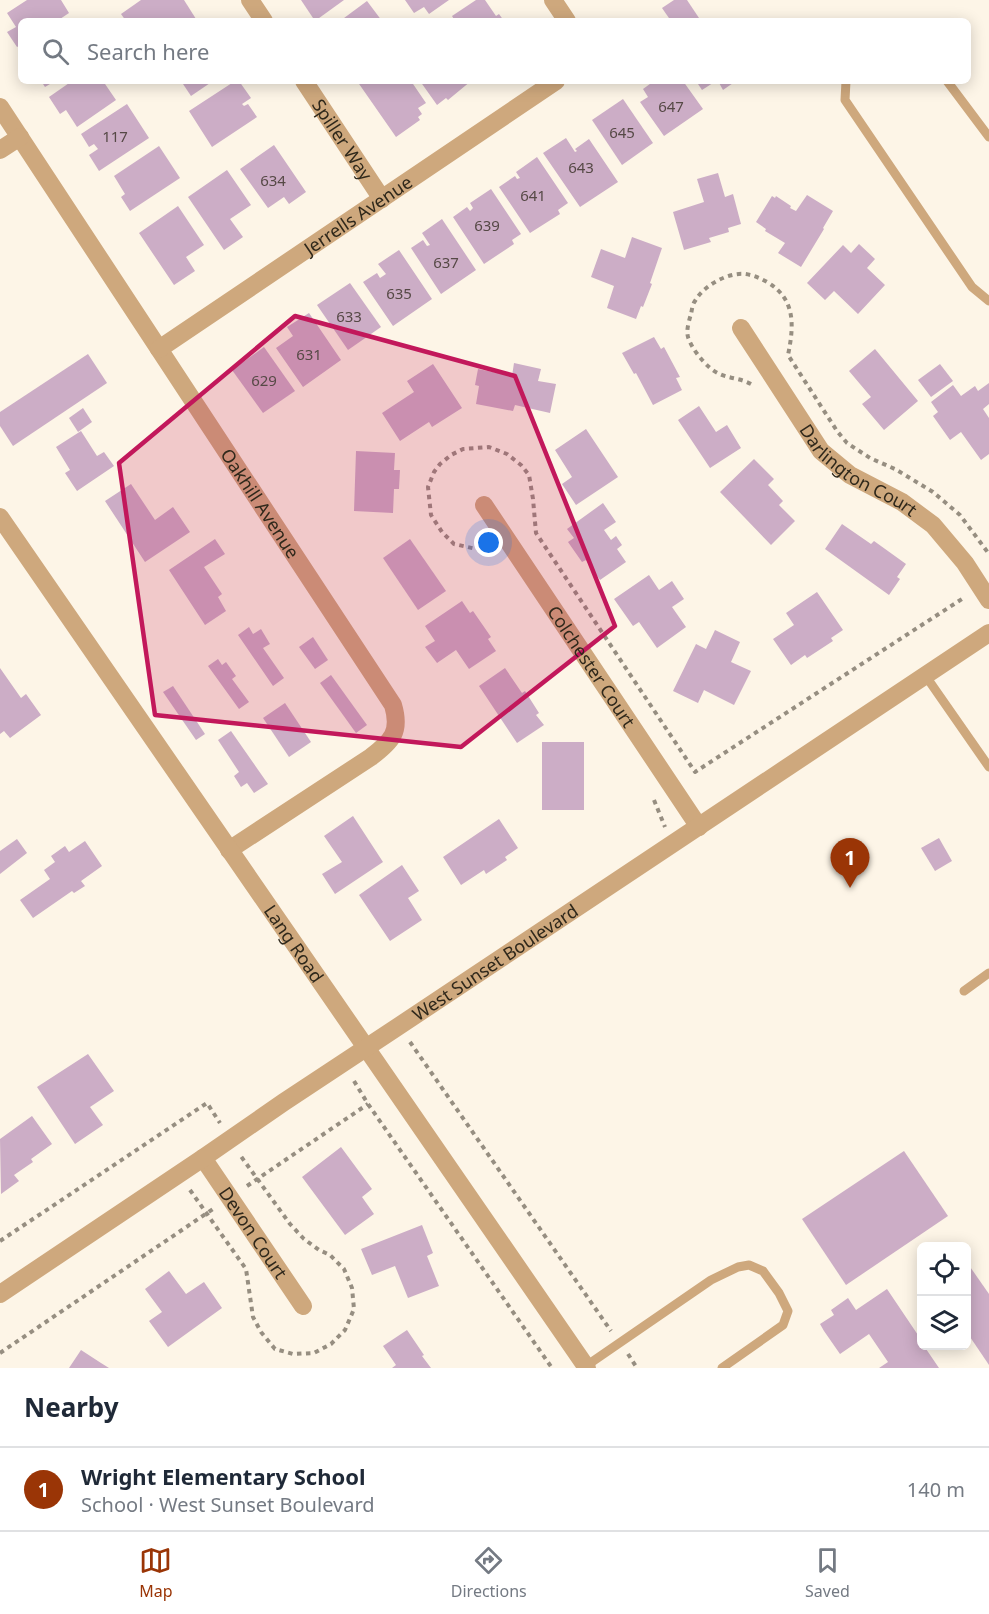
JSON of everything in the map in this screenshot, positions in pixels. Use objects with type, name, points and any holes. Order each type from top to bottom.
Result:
[{"type":"street","points":[[250,0],[262,18]]},
{"type":"street","points":[[553,0],[565,18]]},
{"type":"street","name":"Spiller Way","points":[[306,84],[382,199]]},
{"type":"street","name":"Jerrells Avenue","points":[[159,349],[552,84]]},
{"type":"street","name":"Oakhill Avenue","points":[[0,107],[393,705],[397,717],[394,734],[389,743],[229,850]]},
{"type":"street","points":[[0,150],[20,136]]},
{"type":"street","name":"Darlington Court","points":[[741,328],[821,451],[850,475],[902,502],[933,525],[965,563],[985,593]]},
{"type":"street","name":"Colchester Court","points":[[484,505],[699,827]]},
{"type":"street","name":"Lang Road","points":[[0,517],[587,1367]]},
{"type":"street","name":"West Sunset Boulevard","points":[[0,1294],[989,633]]},
{"type":"street","name":"Devon Court","points":[[203,1158],[303,1306]]},
{"type":"lane","points":[[846,84],[845,100],[972,287],[989,301]]},
{"type":"lane","points":[[949,84],[989,137]]},
{"type":"lane","points":[[925,675],[989,767]]},
{"type":"lane","points":[[964,991],[989,973]]},
{"type":"lane","points":[[587,1367],[711,1280],[738,1267],[748,1265],[763,1271],[780,1293],[788,1311],[783,1325],[722,1368]]},
{"type":"path","points":[[496,557],[489,552],[454,544],[442,532],[431,515],[428,487],[434,472],[451,455],[463,449],[489,447],[507,454],[521,465],[528,475],[536,533],[695,772],[985,593]]},
{"type":"path","points":[[648,792],[655,801],[663,824],[674,843]]},
{"type":"path","points":[[399,1026],[637,1368]]},
{"type":"path","points":[[343,1063],[368,1104],[552,1368]]},
{"type":"path","points":[[0,1241],[207,1103],[237,1151],[258,1179]]},
{"type":"path","points":[[0,1353],[368,1104]]},
{"type":"highlighted area","points":[[295,316],[515,376],[615,626],[461,747],[155,715],[119,463]]},
{"type":"building","points":[[27,0],[61,0],[69,13],[62,18],[18,18],[17,47],[7,32],[16,27],[7,13]]},
{"type":"building","points":[[141,0],[184,0],[195,18],[124,18],[121,14]]},
{"type":"building","points":[[301,0],[344,0],[319,18],[313,18]]},
{"type":"building","points":[[405,0],[449,0],[429,14],[424,7],[414,13]]},
{"type":"building","points":[[476,0],[485,0],[496,16],[499,14],[502,18],[453,18],[452,16]]},
{"type":"building","points":[[674,0],[687,0],[699,18],[669,18],[662,8]]},
{"type":"building","points":[[367,1],[380,18],[344,18]]},
{"type":"building","points":[[68,84],[105,84],[116,100],[77,127],[66,110],[60,114],[49,97]]},
{"type":"building","points":[[183,84],[209,84],[191,96]]},
{"type":"building","points":[[230,84],[241,84],[251,98],[242,104],[244,106],[248,104],[257,117],[212,147],[189,111]]},
{"type":"building","points":[[359,84],[413,84],[426,103],[418,108],[422,114],[418,117],[420,120],[396,137]]},
{"type":"building","points":[[422,84],[467,84],[448,100],[446,98],[437,105]]},
{"type":"building","points":[[650,84],[685,84],[703,109],[664,136],[640,102],[648,97],[643,89]]},
{"type":"building","points":[[698,84],[711,84],[702,90]]},
{"type":"building","points":[[720,84],[732,84],[723,90]]},
{"type":"building","points":[[623,99],[653,143],[622,165],[592,120]]},
{"type":"building","points":[[127,104],[149,138],[99,171],[89,155],[98,149],[94,144],[89,147],[81,134]]},
{"type":"building","points":[[566,138],[575,152],[577,151],[575,149],[589,139],[618,182],[580,207],[543,153]]},
{"type":"building","points":[[274,145],[306,192],[289,204],[284,197],[268,208],[240,169]]},
{"type":"building","points":[[159,146],[180,178],[130,211],[121,197],[125,194],[114,176]]},
{"type":"building","points":[[537,157],[568,203],[558,210],[560,214],[530,233],[499,187],[515,176],[517,179],[520,178],[516,172]]},
{"type":"building","points":[[227,170],[251,205],[230,219],[243,237],[224,250],[188,197]]},
{"type":"building","points":[[718,173],[725,197],[733,194],[741,224],[728,228],[729,232],[709,238],[711,242],[684,250],[673,212],[704,202],[697,179]]},
{"type":"building","points":[[491,189],[521,234],[512,240],[514,244],[484,264],[453,217],[467,207],[470,211],[473,208],[470,203]]},
{"type":"building","points":[[807,195],[833,211],[801,267],[778,253],[785,243],[765,231],[766,229],[756,222],[772,196],[775,198],[776,196],[796,211]]},
{"type":"building","points":[[178,206],[204,245],[186,257],[195,271],[174,285],[139,233]]},
{"type":"building","points":[[442,219],[476,270],[441,294],[411,248],[423,240],[427,246],[430,245],[422,233]]},
{"type":"building","points":[[632,237],[662,248],[650,283],[652,284],[636,319],[607,308],[614,286],[591,277],[601,249],[625,258]]},
{"type":"building","points":[[859,244],[875,259],[867,268],[885,285],[858,314],[834,291],[825,300],[807,283],[843,245],[851,253]]},
{"type":"building","points":[[399,250],[432,299],[393,326],[363,282],[377,273],[380,278],[386,274],[378,264]]},
{"type":"building","points":[[350,283],[381,327],[348,350],[317,305]]},
{"type":"building","points":[[309,313],[341,360],[303,387],[276,348],[293,336],[287,327]]},
{"type":"building","points":[[654,337],[661,349],[664,347],[680,377],[676,378],[682,390],[653,405],[622,353]]},
{"type":"building","points":[[264,347],[295,391],[263,413],[232,370]]},
{"type":"building","points":[[875,349],[918,401],[884,430],[862,404],[871,397],[849,371]]},
{"type":"building","points":[[88,354],[107,383],[13,446],[0,426],[0,412]]},
{"type":"building","points":[[514,363],[541,369],[538,381],[556,384],[550,413],[515,405],[513,411],[476,404],[479,386],[475,385],[478,369],[512,376]]},
{"type":"building","points":[[433,364],[462,408],[432,427],[429,422],[400,441],[382,413],[414,392],[407,381]]},
{"type":"building","points":[[940,364],[953,381],[931,397],[918,380]]},
{"type":"building","points":[[989,383],[989,404],[983,409],[989,418],[989,454],[981,460],[961,432],[950,440],[933,416],[938,412],[931,402],[953,385],[961,396],[975,386],[978,391]]},
{"type":"building","points":[[699,406],[716,432],[727,425],[741,448],[710,468],[678,420]]},
{"type":"building","points":[[83,408],[92,422],[78,432],[69,418]]},
{"type":"building","points":[[586,429],[618,477],[576,505],[562,484],[572,477],[555,450]]},
{"type":"building","points":[[81,431],[97,456],[104,452],[114,466],[77,491],[65,473],[70,470],[56,447]]},
{"type":"building","points":[[356,451],[395,453],[394,470],[400,470],[399,489],[394,489],[393,513],[354,511]]},
{"type":"building","points":[[754,459],[774,479],[768,485],[783,501],[779,505],[795,521],[771,545],[720,492]]},
{"type":"building","points":[[131,484],[155,520],[173,507],[190,532],[145,562],[105,501]]},
{"type":"building","points":[[603,503],[616,522],[604,530],[611,540],[616,536],[622,545],[617,549],[626,562],[600,580],[586,560],[582,562],[568,542],[574,538],[567,529]]},
{"type":"building","points":[[842,524],[871,544],[874,541],[906,564],[897,577],[900,579],[889,595],[825,549]]},
{"type":"building","points":[[215,539],[225,554],[204,567],[222,594],[218,597],[226,611],[205,625],[169,570]]},
{"type":"building","points":[[410,539],[446,591],[418,610],[383,558]]},
{"type":"building","points":[[649,575],[659,590],[672,581],[684,599],[672,607],[686,627],[657,648],[639,622],[633,626],[614,599]]},
{"type":"building","points":[[817,592],[843,630],[831,638],[833,641],[807,658],[805,655],[791,665],[773,639],[794,625],[786,613]]},
{"type":"building","points":[[462,601],[470,613],[473,611],[491,637],[488,639],[496,651],[469,669],[456,650],[437,663],[425,647],[435,641],[425,626]]},
{"type":"building","points":[[249,627],[253,634],[261,629],[270,644],[263,648],[284,678],[273,686],[238,635]]},
{"type":"building","points":[[715,630],[740,642],[731,662],[751,671],[734,705],[704,690],[698,703],[673,691],[696,644],[706,649]]},
{"type":"building","points":[[313,637],[328,660],[315,669],[299,647]]},
{"type":"building","points":[[218,659],[222,665],[226,662],[236,676],[232,679],[249,702],[239,709],[208,666]]},
{"type":"building","points":[[0,668],[21,698],[26,694],[41,715],[10,738],[4,731],[0,734]]},
{"type":"building","points":[[505,668],[522,693],[525,691],[539,713],[536,715],[544,725],[517,743],[479,686]]},
{"type":"building","points":[[331,675],[367,725],[356,733],[320,683]]},
{"type":"building","points":[[173,686],[205,734],[196,740],[163,692]]},
{"type":"building","points":[[285,703],[311,742],[289,757],[263,718]]},
{"type":"building","points":[[231,731],[268,784],[254,793],[247,783],[241,787],[234,776],[239,772],[218,740]]},
{"type":"building","points":[[542,742],[584,742],[584,810],[542,810]]},
{"type":"building","points":[[353,816],[383,862],[335,894],[322,874],[342,862],[324,836]]},
{"type":"building","points":[[499,819],[518,848],[505,857],[507,860],[486,874],[484,870],[461,885],[443,857]]},
{"type":"building","points":[[939,838],[952,861],[935,871],[921,848]]},
{"type":"building","points":[[17,839],[27,853],[0,874],[0,851]]},
{"type":"building","points":[[85,841],[102,866],[81,881],[85,886],[74,893],[72,891],[33,918],[20,900],[50,879],[44,870],[55,862],[51,856],[65,846],[69,852]]},
{"type":"building","points":[[402,865],[419,891],[408,898],[422,920],[390,941],[359,895]]},
{"type":"building","points":[[88,1054],[114,1091],[90,1107],[103,1125],[75,1144],[37,1087]]},
{"type":"building","points":[[32,1116],[52,1144],[31,1159],[33,1162],[14,1175],[19,1181],[1,1194],[0,1139]]},
{"type":"building","points":[[341,1147],[372,1189],[362,1197],[374,1214],[345,1235],[302,1177]]},
{"type":"building","points":[[904,1151],[948,1216],[846,1285],[802,1219]]},
{"type":"building","points":[[422,1225],[433,1253],[427,1256],[439,1286],[408,1298],[395,1266],[372,1275],[361,1249]]},
{"type":"building","points":[[971,1268],[989,1294],[989,1365],[971,1338]]},
{"type":"building","points":[[169,1271],[186,1294],[204,1282],[222,1308],[168,1347],[149,1321],[162,1312],[145,1289]]},
{"type":"building","points":[[887,1289],[917,1334],[917,1350],[927,1350],[939,1368],[879,1368],[888,1362],[869,1334],[840,1354],[820,1324],[834,1315],[831,1310],[848,1298],[856,1310]]},
{"type":"building","points":[[407,1330],[431,1368],[392,1368],[396,1365],[383,1346]]},
{"type":"building","points":[[81,1350],[101,1363],[109,1368],[69,1368]]},
{"type":"place","name":"Wright Elementary School","points":[[850,888]]}]
